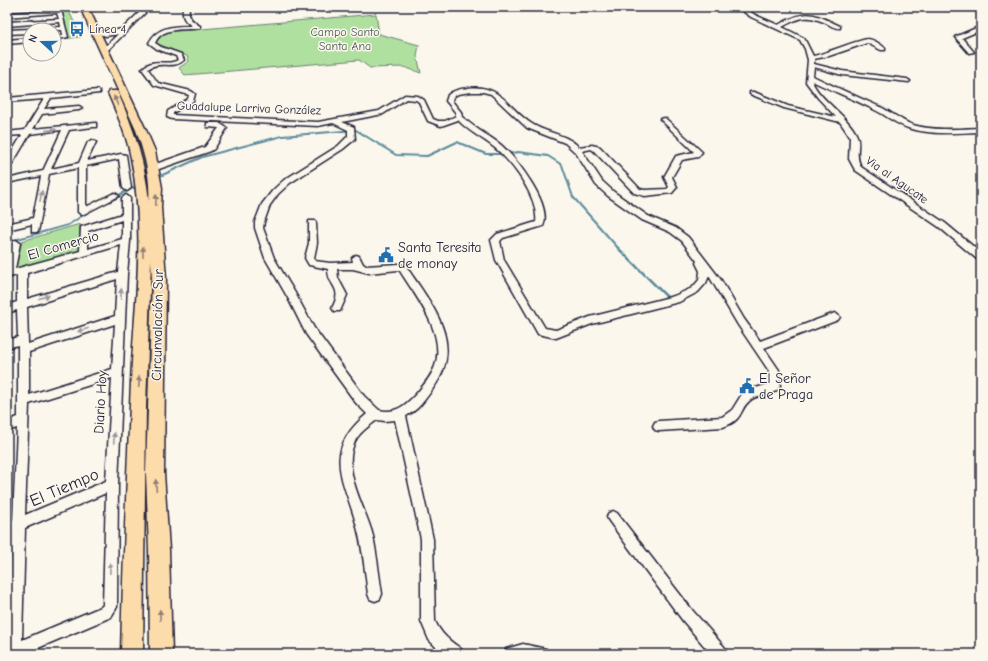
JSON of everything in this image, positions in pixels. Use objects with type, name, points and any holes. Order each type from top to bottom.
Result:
[{"type":"highway","name":"Circunvalación Sur","points":[[83,11],[95,32],[141,130],[149,151],[156,188],[155,208],[159,279],[155,473],[159,550],[160,654]]},
{"type":"highway","name":"Circunvalación Sur","points":[[83,11],[123,118],[126,156],[143,204],[143,288],[133,560],[132,654]]},
{"type":"street","points":[[106,55],[104,51],[148,7]]},
{"type":"street","points":[[166,30],[198,27],[188,21],[185,16],[186,7]]},
{"type":"street","points":[[740,7],[777,28],[802,39],[807,45],[811,61],[810,77],[877,108],[896,120],[913,127],[949,131],[981,130]]},
{"type":"street","points":[[7,15],[59,9],[66,36],[62,37]]},
{"type":"street","points":[[777,28],[805,13],[814,15],[838,27]]},
{"type":"street","points":[[166,30],[185,16]]},
{"type":"street","points":[[7,24],[62,20]]},
{"type":"street","points":[[971,52],[958,37],[981,28]]},
{"type":"street","name":"Guadalupe Larriva González","points":[[166,30],[156,36],[152,43],[159,48],[179,56],[181,60],[176,63],[151,64],[145,69],[156,84],[192,94],[191,100],[170,112],[170,116],[318,124],[334,121]]},
{"type":"street","points":[[7,32],[22,31]]},
{"type":"street","points":[[95,32],[106,34],[123,31]]},
{"type":"street","points":[[971,31],[981,36]]},
{"type":"street","points":[[7,42],[22,41]]},
{"type":"street","points":[[811,61],[867,41],[874,43],[883,49]]},
{"type":"street","points":[[811,61],[839,72],[908,81]]},
{"type":"street","name":"Via al Agucate","points":[[810,77],[809,82],[813,88],[843,121],[854,137],[853,158],[858,168],[942,225],[981,258]]},
{"type":"street","points":[[659,426],[724,422],[731,419],[738,411],[744,399],[750,394],[769,390],[775,386],[774,370],[741,322],[718,282],[685,239],[673,230],[645,218],[611,194],[599,183],[577,150],[563,137],[530,126],[490,92],[471,90],[456,92],[450,96],[449,101],[460,113],[459,117],[470,128],[499,148],[512,160],[530,189],[541,215],[540,224],[500,236],[495,240],[500,260],[542,331],[556,334],[590,321],[676,299],[695,290],[703,281],[705,271],[698,256]]},
{"type":"street","points":[[7,106],[9,99],[98,92]]},
{"type":"street","points":[[752,93],[786,107],[843,121]]},
{"type":"street","points":[[7,166],[49,96]]},
{"type":"street","points":[[334,121],[381,113],[405,97],[418,98],[422,101],[430,120],[434,123],[449,123],[459,117]]},
{"type":"street","points":[[39,112],[78,108]]},
{"type":"street","points":[[577,150],[594,148],[624,179],[640,192],[669,191],[673,187],[668,177],[679,158],[695,155],[698,152],[663,119]]},
{"type":"street","points":[[312,223],[313,243],[309,258],[312,263],[320,267],[332,267],[340,264],[358,262],[368,269],[393,267],[403,268],[436,324],[441,339],[442,359],[436,374],[410,408],[400,414],[384,416],[375,414],[360,398],[310,332],[289,291],[280,281],[263,243],[259,226],[260,218],[267,204],[282,184],[352,137],[351,129],[334,121]]},
{"type":"street","points":[[7,134],[93,125]]},
{"type":"street","points":[[153,168],[211,147],[223,128],[222,125],[202,126]]},
{"type":"street","points":[[36,230],[36,220],[46,172],[66,128]]},
{"type":"street","points":[[92,142],[82,164],[82,212],[115,196]]},
{"type":"street","points":[[7,181],[82,164],[126,156],[127,188]]},
{"type":"street","name":"Diario Hoy","points":[[11,600],[15,647],[19,649],[106,612],[110,607],[112,484],[122,274],[126,241],[126,198]]},
{"type":"street","points":[[84,254],[84,229],[126,216]]},
{"type":"street","points":[[7,227],[36,220]]},
{"type":"street","name":"El Comercio","points":[[8,275],[126,241]]},
{"type":"street","points":[[8,275],[16,243]]},
{"type":"street","points":[[332,267],[331,273],[342,289],[341,302],[337,308]]},
{"type":"street","points":[[11,600],[13,527],[24,401],[24,344],[21,304],[22,272]]},
{"type":"street","points":[[7,309],[122,274]]},
{"type":"street","points":[[757,346],[835,317]]},
{"type":"street","points":[[7,344],[24,344],[120,318]]},
{"type":"street","points":[[24,401],[117,372]]},
{"type":"street","points":[[375,414],[354,434],[348,443],[346,460],[348,482],[364,527],[375,594]]},
{"type":"street","points":[[400,414],[427,539],[428,621],[434,635],[447,648],[457,654]]},
{"type":"street","points":[[7,426],[22,421]]},
{"type":"street","name":"El Tiempo","points":[[13,527],[112,484]]},
{"type":"street","points":[[612,517],[688,616],[721,654]]},
{"type":"street","points":[[511,654],[523,650],[541,654]]},
{"type":"green space","points":[[60,7],[67,7],[81,37],[62,39],[68,36]]},
{"type":"green space","name":"Campo Santo Santa Ana","points":[[376,14],[379,34],[419,45],[417,56],[421,73],[404,67],[370,68],[359,60],[185,75],[179,68],[189,61],[187,56],[156,43],[159,37],[167,32]]},
{"type":"green space","points":[[80,224],[79,252],[18,270],[16,268],[22,241]]},
{"type":"waterway","points":[[158,177],[202,157],[282,136],[356,130],[396,155],[427,156],[457,142],[486,154],[503,154]]},
{"type":"waterway","points":[[508,154],[518,152],[548,156],[562,165],[573,197],[619,249]]},
{"type":"waterway","points":[[117,196],[137,186]]},
{"type":"waterway","points":[[7,242],[68,225],[88,212]]},
{"type":"waterway","points":[[619,249],[669,299]]},
{"type":"place","name":"Línea 4","points":[[77,29]]},
{"type":"place","name":"Santa Teresita de monay","points":[[386,255]]},
{"type":"place","name":"El Señor de Praga","points":[[747,386]]}]
